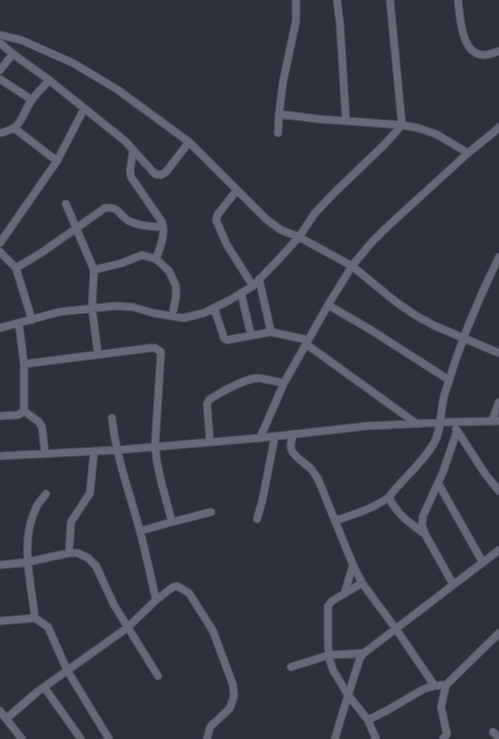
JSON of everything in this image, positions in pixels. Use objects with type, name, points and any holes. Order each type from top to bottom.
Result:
[{"type":"street","points":[[278,134],[278,114],[283,82],[296,21],[296,0]]},
{"type":"street","points":[[337,0],[340,24],[346,122]]},
{"type":"street","points":[[0,328],[59,312],[114,306],[133,307],[153,313],[183,318],[214,308],[253,286],[298,237],[315,213],[384,145],[402,125],[390,0]]},
{"type":"street","points":[[458,0],[464,38],[467,45],[474,52],[483,55],[499,52]]},
{"type":"street","points":[[0,35],[21,40],[73,62],[118,90],[189,142],[266,219],[281,230],[298,237],[352,266],[396,302],[415,315],[435,326],[498,350]]},
{"type":"street","points":[[0,43],[12,54],[49,80],[124,141],[155,174],[161,175],[166,172],[189,142]]},
{"type":"street","points":[[0,70],[12,54]]},
{"type":"street","points":[[0,79],[32,100]]},
{"type":"street","points":[[0,133],[14,128],[19,124],[32,100],[49,80]]},
{"type":"street","points":[[0,244],[57,161],[84,109]]},
{"type":"street","points":[[278,114],[346,122],[402,125],[418,128],[436,134],[468,153]]},
{"type":"street","points":[[260,438],[284,383],[352,266],[386,227],[499,127]]},
{"type":"street","points":[[14,128],[57,161]]},
{"type":"street","points":[[133,151],[130,170],[131,177],[162,222],[164,232],[156,259]]},
{"type":"street","points":[[237,190],[218,214],[216,220],[227,245],[253,286]]},
{"type":"street","points":[[66,204],[94,270],[92,308],[98,354]]},
{"type":"street","points":[[16,268],[105,208],[112,207],[118,210],[129,221],[145,226],[163,227]]},
{"type":"street","points":[[0,252],[16,268],[32,320]]},
{"type":"street","points":[[94,270],[142,255],[156,259],[169,271],[176,286],[176,298],[172,316]]},
{"type":"street","points":[[335,521],[374,507],[389,497],[434,444],[438,432],[441,406],[463,337],[499,257]]},
{"type":"street","points":[[259,279],[271,332]]},
{"type":"street","points":[[241,293],[251,335]]},
{"type":"street","points":[[328,305],[371,330],[449,380]]},
{"type":"street","points":[[214,308],[224,339],[226,340],[271,332],[307,342],[417,424]]},
{"type":"street","points":[[19,324],[24,364],[24,411]]},
{"type":"street","points":[[24,364],[150,348],[155,348],[161,352],[156,446],[157,462],[172,522]]},
{"type":"street","points":[[210,442],[207,404],[209,400],[242,382],[258,378],[284,383]]},
{"type":"street","points":[[0,456],[94,452],[260,438],[367,426],[495,421],[499,402]]},
{"type":"street","points":[[0,416],[18,415],[24,411]]},
{"type":"street","points":[[24,411],[42,426],[45,453]]},
{"type":"street","points":[[112,418],[118,450],[140,531],[156,600]]},
{"type":"street","points":[[451,422],[486,475],[499,491]]},
{"type":"street","points":[[453,584],[425,534],[422,525],[423,516],[446,465],[457,431]]},
{"type":"street","points":[[294,434],[290,442],[291,449],[294,455],[312,470],[362,583],[396,629],[434,685]]},
{"type":"street","points":[[257,519],[262,502],[275,436]]},
{"type":"street","points":[[69,553],[72,522],[90,493],[94,452]]},
{"type":"street","points":[[438,483],[482,561]]},
{"type":"street","points":[[35,618],[27,545],[37,506],[46,494]]},
{"type":"street","points":[[389,497],[397,511],[404,519],[425,534]]},
{"type":"street","points":[[140,531],[211,512]]},
{"type":"street","points":[[335,739],[360,658],[364,652],[396,629],[482,561],[499,550]]},
{"type":"street","points":[[0,566],[28,562],[69,553],[78,553],[88,558],[96,566],[114,605],[158,676]]},
{"type":"street","points":[[345,592],[353,565]]},
{"type":"street","points":[[362,583],[345,592],[332,601],[328,606],[329,654],[333,670],[348,696],[368,720],[376,739]]},
{"type":"street","points":[[6,719],[44,687],[128,628],[156,600],[173,587],[177,586],[189,593],[213,632],[233,685],[234,696],[230,708],[210,727],[207,739]]},
{"type":"street","points":[[0,621],[35,618],[48,627],[67,670],[109,739]]},
{"type":"street","points":[[368,720],[397,705],[426,687],[446,685],[499,633]]},
{"type":"street","points":[[291,667],[329,654],[364,652]]},
{"type":"street","points":[[443,739],[447,734],[441,708],[446,685]]},
{"type":"street","points":[[44,687],[81,739]]},
{"type":"street","points":[[0,711],[22,739]]},
{"type":"street","points":[[493,732],[499,738]]}]
